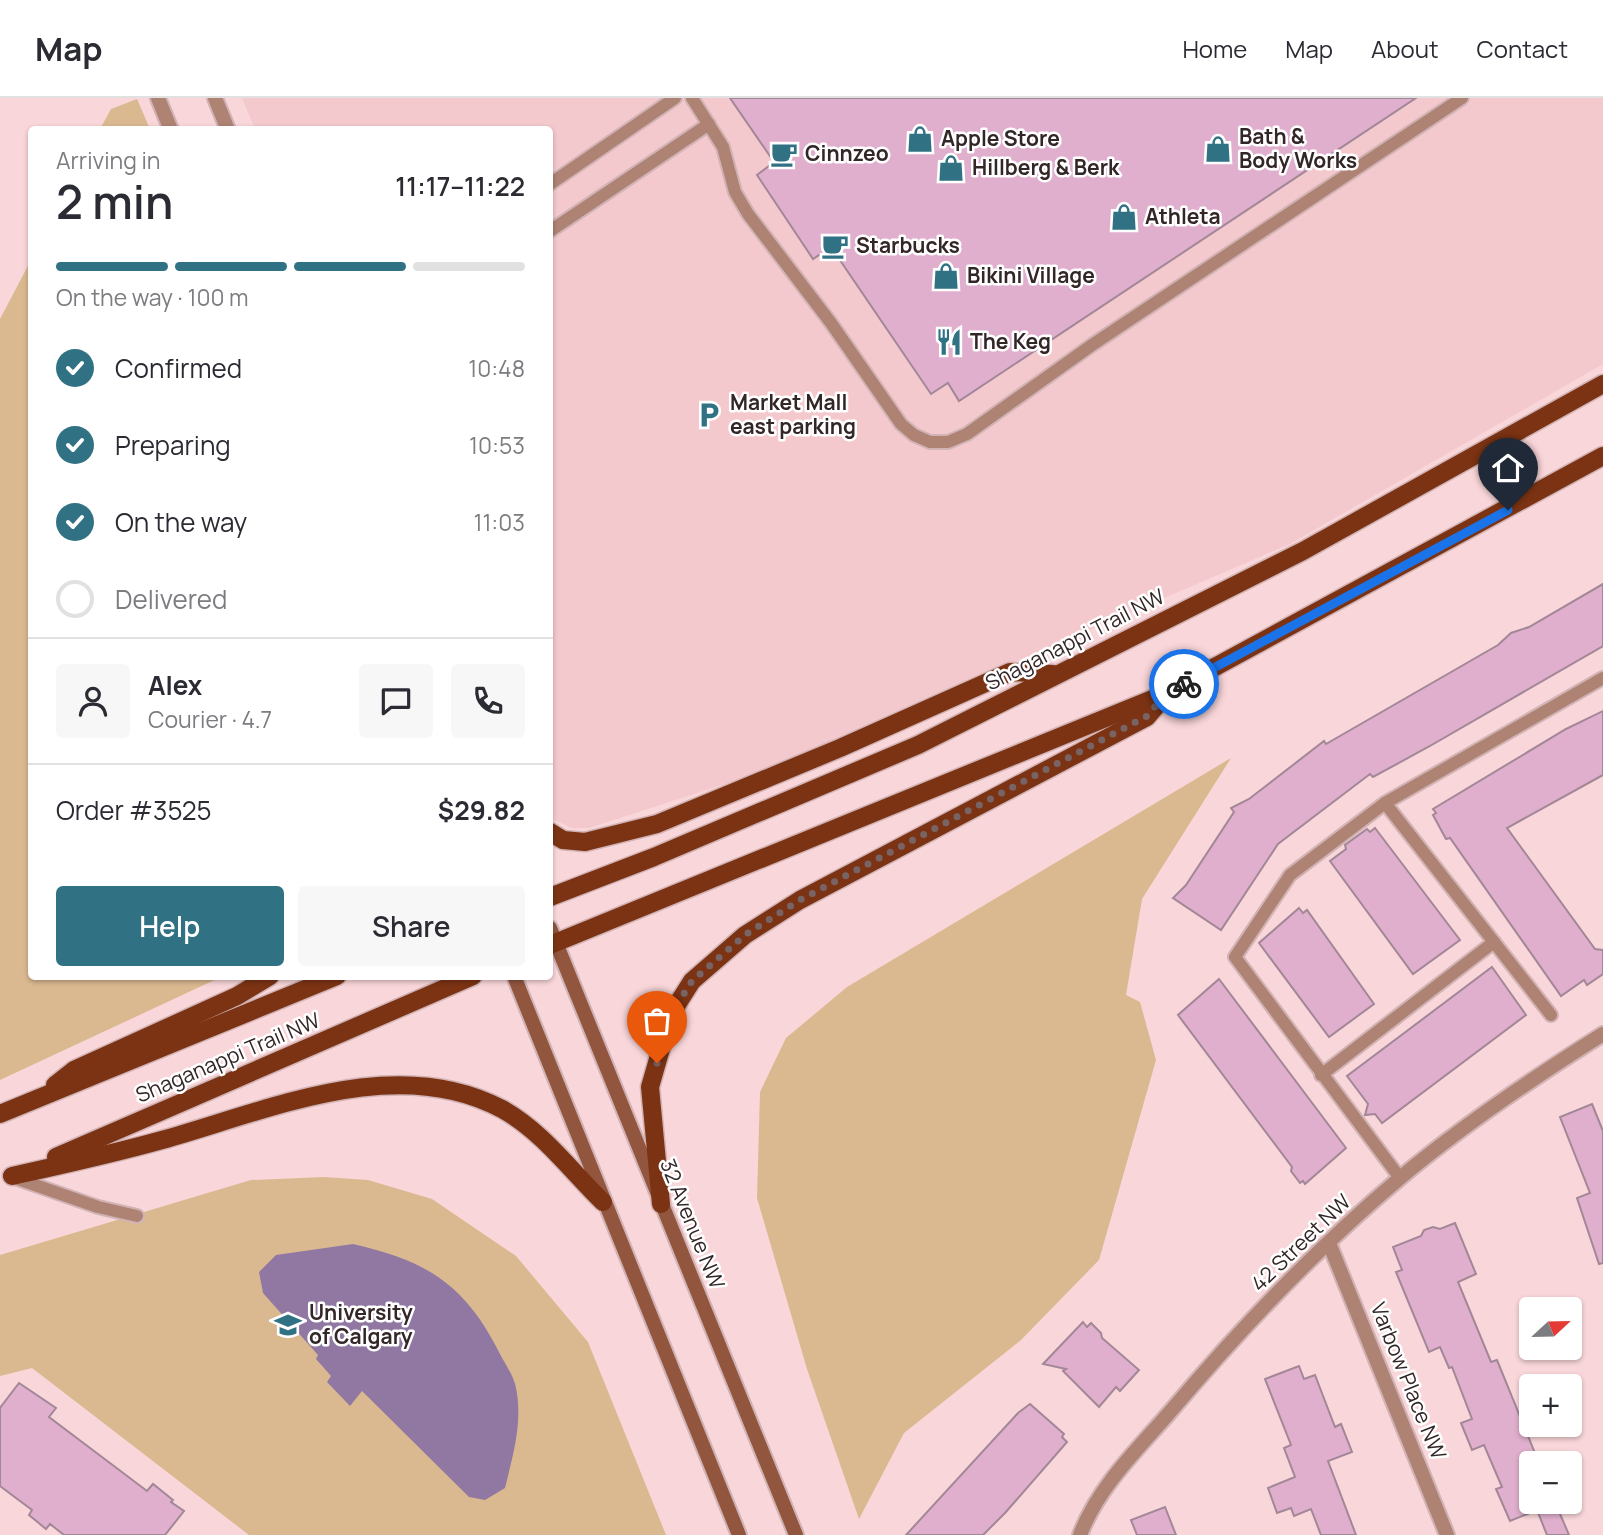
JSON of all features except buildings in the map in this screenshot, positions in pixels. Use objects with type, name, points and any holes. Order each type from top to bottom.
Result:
[{"type":"main road","name":"Shaganappi Trail NW","points":[[553,896],[654,857],[906,750],[1303,551],[1603,384]]},
{"type":"main road","points":[[553,939],[1167,693],[1603,456]]},
{"type":"main road","points":[[553,834],[563,840],[585,842],[657,824],[840,748],[1010,672],[1057,674]]},
{"type":"main road","points":[[661,1204],[650,1087],[671,1014],[692,981],[745,935],[800,900],[1147,716],[1167,693]]},
{"type":"main road","name":"32 Avenue NW","points":[[553,941],[796,1535]]},
{"type":"main road","points":[[33,1101],[74,1070],[237,996],[263,980]]},
{"type":"main road","name":"Shaganappi Trail NW","points":[[0,1114],[327,980]]},
{"type":"main road","name":"Shaganappi Trail NW","points":[[6,1179],[464,980]]},
{"type":"main road","points":[[516,980],[739,1535]]},
{"type":"main road","points":[[6,1179],[159,1141],[309,1097],[353,1089],[408,1087],[440,1089],[500,1108],[544,1141],[603,1202]]},
{"type":"street","points":[[158,98],[169,126]]},
{"type":"street","points":[[215,98],[226,126]]},
{"type":"street","name":"42 Street NW","points":[[1080,1535],[1104,1489],[1181,1398],[1284,1286],[1400,1178],[1542,1073],[1603,1034]]},
{"type":"street","name":"Varbow Place NW","points":[[1329,1243],[1447,1535]]},
{"type":"lane","points":[[553,182],[675,98]]},
{"type":"lane","points":[[691,98],[723,147],[739,200],[766,240],[831,323],[901,424],[921,439],[938,442],[957,439],[967,434],[1104,338],[1462,98]]},
{"type":"lane","points":[[553,229],[709,124]]},
{"type":"lane","points":[[1400,1178],[1235,957],[1290,875],[1385,803],[1603,678]]},
{"type":"lane","points":[[1385,803],[1551,1015]]},
{"type":"lane","points":[[1321,1075],[1494,942]]},
{"type":"lane","points":[[6,1179],[137,1216]]},
{"type":"shaded area","points":[[242,98],[1603,98],[1603,364],[1290,544],[747,777],[589,828],[572,828],[553,819],[553,126],[254,126]]},
{"type":"shaded area","points":[[137,99],[149,126],[102,126],[111,109]]},
{"type":"shaded area","points":[[28,266],[28,980],[215,980],[0,1080],[0,319]]},
{"type":"shaded area","points":[[1231,758],[1142,899],[1126,995],[1140,1002],[1156,1060],[1099,1260],[1021,1340],[904,1433],[859,1519],[807,1369],[757,1198],[760,1092],[786,1038],[847,987]]},
{"type":"shaded area","name":"University of Calgary","points":[[324,1177],[368,1180],[432,1199],[516,1256],[588,1342],[666,1535],[249,1535],[32,1368],[0,1376],[0,1255],[251,1180]]},
{"type":"shaded area","points":[[353,1244],[423,1268],[458,1293],[487,1330],[511,1375],[518,1401],[514,1451],[505,1488],[485,1500],[469,1497],[362,1391],[350,1406],[327,1382],[331,1376],[316,1359],[318,1355],[263,1293],[259,1272],[276,1255]]},
{"type":"way so far","points":[[657,1063],[671,1014],[692,981],[745,935],[800,900],[1147,716],[1167,693],[1184,684]]},
{"type":"place","name":"Apple Store","points":[[920,139]]},
{"type":"place","name":"Bath & Body Works","points":[[1218,149]]},
{"type":"place","name":"Cinnzeo","points":[[784,154]]},
{"type":"place","name":"Hillberg & Berk","points":[[951,168]]},
{"type":"place","name":"Athleta","points":[[1124,217]]},
{"type":"place","name":"Starbucks","points":[[835,246]]},
{"type":"place","name":"Bikini Village","points":[[946,276]]},
{"type":"place","name":"The Keg","points":[[949,342]]},
{"type":"place","name":"Market Mall east parking","points":[[709,415]]},
{"type":"place","name":"University of Calgary","points":[[288,1325]]},
{"type":"route","points":[[1184,684],[1508,510]]}]
